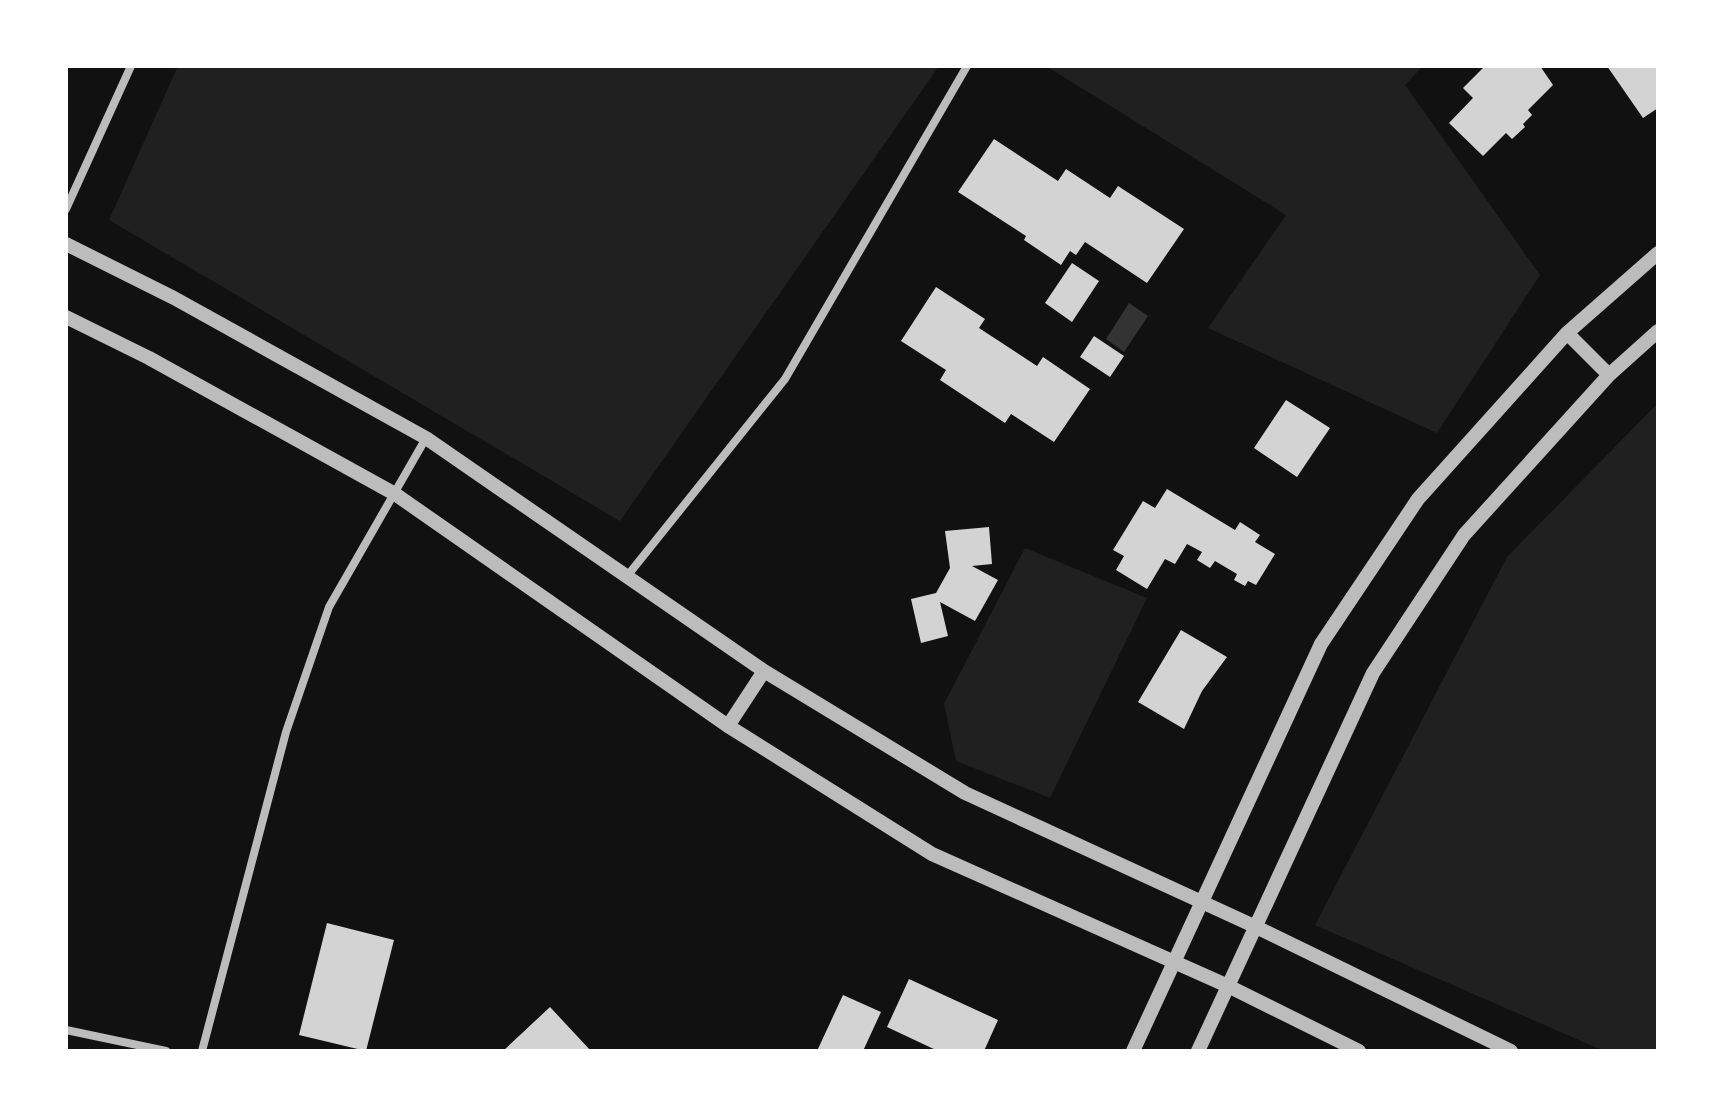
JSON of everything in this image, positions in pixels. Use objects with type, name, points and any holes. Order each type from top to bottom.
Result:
[{"type":"street","points":[[66,209],[131,66]]},
{"type":"street","points":[[628,575],[785,379],[967,66]]},
{"type":"street","points":[[66,244],[174,298],[426,438],[764,671],[965,793],[1254,926],[1511,1051]]},
{"type":"street","points":[[1133,1051],[1321,644],[1418,499],[1567,333],[1658,253]]},
{"type":"street","points":[[66,317],[149,358],[395,494],[728,726],[932,854],[1228,986],[1359,1051]]},
{"type":"street","points":[[1198,1051],[1373,673],[1464,535],[1609,375],[1658,331]]},
{"type":"street","points":[[1567,333],[1609,375]]},
{"type":"street","points":[[202,1051],[286,732],[329,607],[426,438]]},
{"type":"street","points":[[728,726],[764,671]]},
{"type":"street","points":[[66,1030],[166,1051]]},
{"type":"shaded area","points":[[178,66],[939,66],[620,521],[109,220]]},
{"type":"shaded area","points":[[1046,66],[1423,66],[1405,85],[1540,275],[1437,433],[1208,328],[1286,215]]},
{"type":"shaded area","points":[[1129,303],[1148,316],[1124,352],[1106,339]]},
{"type":"shaded area","points":[[1658,403],[1658,1051],[1604,1051],[1315,925],[1507,557]]},
{"type":"shaded area","points":[[1025,548],[1147,598],[1050,798],[956,761],[944,704]]},
{"type":"building","points":[[1485,66],[1540,66],[1553,85],[1528,110],[1532,115],[1523,124],[1525,127],[1512,139],[1506,133],[1483,156],[1449,123],[1473,98],[1463,88]]},
{"type":"building","points":[[1607,66],[1658,66],[1658,108],[1643,118]]},
{"type":"building","points":[[994,139],[1058,181],[1066,169],[1110,198],[1118,186],[1184,229],[1147,283],[1085,242],[1076,255],[1070,251],[1061,265],[1024,240],[1026,236],[958,192]]},
{"type":"building","points":[[1072,263],[1099,281],[1072,322],[1045,303]]},
{"type":"building","points":[[936,287],[985,319],[979,328],[1037,366],[1043,357],[1090,389],[1054,442],[1011,414],[1005,423],[940,380],[946,370],[901,341]]},
{"type":"building","points":[[1094,336],[1124,356],[1110,377],[1080,357]]},
{"type":"building","points":[[1286,400],[1330,428],[1297,477],[1254,448]]},
{"type":"building","points":[[1167,489],[1235,530],[1240,522],[1260,535],[1255,542],[1275,554],[1256,585],[1248,581],[1245,586],[1234,580],[1237,574],[1215,561],[1210,568],[1197,560],[1202,552],[1187,544],[1175,564],[1165,559],[1147,589],[1116,570],[1124,556],[1113,550],[1143,501],[1155,508]]},
{"type":"building","points":[[989,527],[992,564],[972,566],[998,580],[975,621],[940,602],[948,636],[921,643],[911,599],[936,593],[950,568],[945,531]]},
{"type":"building","points":[[1181,630],[1227,657],[1202,691],[1184,729],[1138,702]]},
{"type":"building","points":[[327,923],[394,940],[366,1051],[299,1035]]},
{"type":"building","points":[[909,979],[998,1020],[984,1051],[938,1051],[887,1027]]},
{"type":"building","points":[[843,995],[881,1012],[863,1051],[817,1051]]},
{"type":"building","points":[[550,1007],[591,1051],[503,1051]]}]
